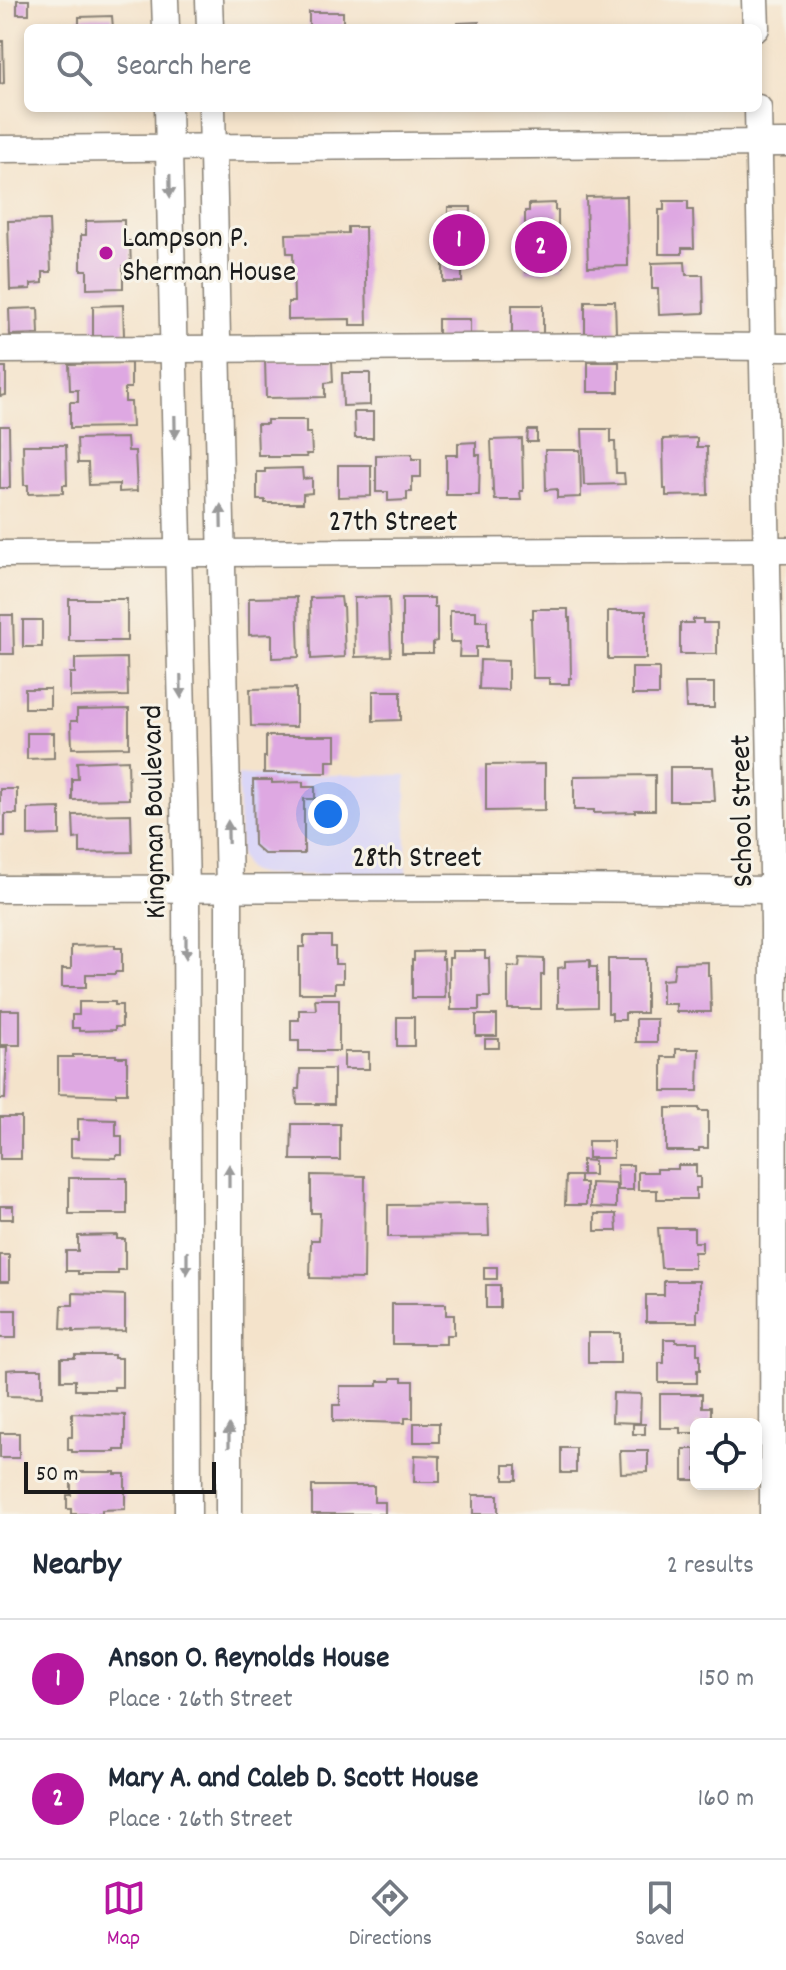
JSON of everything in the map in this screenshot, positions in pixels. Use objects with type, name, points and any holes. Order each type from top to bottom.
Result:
[{"type":"street","points":[[165,0],[166,24]]},
{"type":"street","points":[[209,0],[210,24]]},
{"type":"street","points":[[755,0],[756,24]]},
{"type":"street","name":"Kingman Boulevard","points":[[168,112],[186,889],[188,1514]]},
{"type":"street","points":[[212,112],[229,889],[229,1514]]},
{"type":"street","name":"School Street","points":[[758,112],[775,347],[780,890],[773,1514]]},
{"type":"street","points":[[0,149],[786,143]]},
{"type":"street","points":[[0,350],[775,347]]},
{"type":"street","name":"27th Street","points":[[0,554],[776,550]]},
{"type":"street","name":"28th Street","points":[[0,889],[780,890]]},
{"type":"shaded area","points":[[238,775],[406,775],[406,875],[263,875],[251,872],[240,857]]},
{"type":"building","points":[[17,0],[29,0],[29,14],[17,14]]},
{"type":"building","points":[[309,12],[343,12],[343,24],[309,24]]},
{"type":"building","points":[[112,16],[113,24],[79,24],[79,17]]},
{"type":"building","points":[[0,41],[3,41],[4,83],[0,84]]},
{"type":"building","points":[[627,196],[628,266],[588,267],[586,197]]},
{"type":"building","points":[[664,201],[688,201],[688,210],[693,210],[694,248],[682,248],[682,254],[659,254],[659,210],[664,210]]},
{"type":"building","points":[[555,203],[558,237],[563,237],[563,267],[546,268],[546,272],[526,272],[525,256],[519,256],[519,236],[525,236],[525,211],[529,211],[529,204]]},
{"type":"building","points":[[448,207],[471,207],[475,230],[478,230],[476,265],[462,267],[462,282],[443,282],[441,232],[444,232],[444,216],[448,216]]},
{"type":"building","points":[[49,220],[51,272],[43,272],[43,283],[31,284],[31,289],[10,290],[8,221]]},
{"type":"building","name":"Lampson P. Sherman House","points":[[124,220],[124,241],[130,241],[131,266],[123,266],[123,288],[87,289],[87,270],[81,270],[81,235],[86,235],[86,221]]},
{"type":"building","points":[[348,227],[365,227],[367,325],[350,325],[350,319],[288,320],[288,302],[294,302],[293,253],[287,253],[286,234],[348,233]]},
{"type":"building","points":[[685,262],[686,275],[703,275],[704,313],[659,315],[658,289],[652,289],[652,263]]},
{"type":"building","points":[[585,301],[615,301],[616,333],[585,333]]},
{"type":"building","points":[[123,305],[124,336],[93,337],[93,306]]},
{"type":"building","points":[[512,305],[543,305],[543,336],[512,336]]},
{"type":"building","points":[[38,308],[39,334],[10,335],[9,309]]},
{"type":"building","points":[[438,319],[470,319],[470,340],[438,340]]},
{"type":"building","points":[[265,360],[332,361],[333,382],[325,383],[325,397],[266,398]]},
{"type":"building","points":[[588,362],[619,362],[619,392],[588,392]]},
{"type":"building","points":[[131,363],[131,388],[125,388],[125,402],[131,402],[132,427],[70,428],[70,402],[78,402],[78,390],[70,390],[69,364]]},
{"type":"building","points":[[0,367],[6,367],[6,395],[0,396]]},
{"type":"building","points":[[342,373],[370,373],[370,405],[343,406]]},
{"type":"building","points":[[354,412],[373,412],[373,438],[355,438]]},
{"type":"building","points":[[267,420],[306,420],[306,433],[311,433],[312,454],[306,454],[307,457],[258,455],[257,424],[267,424]]},
{"type":"building","points":[[0,426],[9,426],[10,488],[0,488]]},
{"type":"building","points":[[582,429],[611,429],[611,442],[615,442],[616,473],[624,473],[625,484],[584,485]]},
{"type":"building","points":[[528,430],[537,430],[537,442],[527,442]]},
{"type":"building","points":[[127,438],[128,451],[135,451],[137,491],[119,492],[119,484],[89,485],[88,463],[78,463],[77,439]]},
{"type":"building","points":[[697,438],[697,447],[707,447],[708,495],[666,496],[663,439]]},
{"type":"building","points":[[522,439],[521,500],[495,500],[491,440]]},
{"type":"building","points":[[476,442],[476,455],[480,455],[479,495],[446,495],[446,455],[458,455],[458,443]]},
{"type":"building","points":[[23,445],[66,445],[67,485],[63,485],[63,493],[28,494],[28,485],[24,485]]},
{"type":"building","points":[[545,450],[580,450],[581,497],[557,498],[557,489],[546,490]]},
{"type":"building","points":[[412,454],[412,459],[421,459],[421,477],[412,477],[412,492],[407,492],[407,500],[388,501],[388,492],[376,492],[376,455]]},
{"type":"building","points":[[338,465],[371,465],[371,496],[338,497]]},
{"type":"building","points":[[302,468],[303,479],[312,478],[312,493],[303,494],[303,503],[265,503],[265,500],[257,500],[257,472]]},
{"type":"building","points":[[297,597],[299,657],[272,658],[272,634],[249,635],[249,598]]},
{"type":"building","points":[[341,597],[345,657],[311,659],[310,598]]},
{"type":"building","points":[[389,597],[391,656],[355,657],[354,598]]},
{"type":"building","points":[[402,598],[434,598],[437,641],[433,642],[433,653],[402,653]]},
{"type":"building","points":[[69,599],[127,599],[127,641],[69,641]]},
{"type":"building","points":[[533,609],[568,609],[569,684],[549,684],[549,678],[533,678]]},
{"type":"building","points":[[450,611],[476,611],[476,621],[487,621],[487,647],[476,647],[476,657],[459,657],[460,642],[450,642]]},
{"type":"building","points":[[608,611],[646,611],[646,659],[608,659]]},
{"type":"building","points":[[0,615],[13,615],[14,654],[0,654]]},
{"type":"building","points":[[693,619],[717,623],[717,654],[680,654],[680,623],[693,623]]},
{"type":"building","points":[[23,620],[42,620],[42,647],[23,647]]},
{"type":"building","points":[[127,658],[128,696],[70,697],[70,673],[75,673],[75,659]]},
{"type":"building","points":[[480,660],[508,661],[508,690],[479,689]]},
{"type":"building","points":[[632,668],[659,668],[659,695],[632,695]]},
{"type":"building","points":[[685,683],[714,683],[714,708],[686,708]]},
{"type":"building","points":[[296,688],[296,727],[251,726],[250,689]]},
{"type":"building","points":[[25,689],[50,689],[50,708],[25,708]]},
{"type":"building","points":[[373,691],[401,691],[401,720],[373,721]]},
{"type":"building","points":[[129,709],[129,747],[72,748],[71,721],[77,721],[77,710]]},
{"type":"building","points":[[27,733],[54,733],[54,758],[27,759]]},
{"type":"building","points":[[266,736],[336,736],[336,761],[327,761],[327,773],[264,773]]},
{"type":"building","points":[[128,760],[129,799],[72,800],[72,779],[78,779],[77,762]]},
{"type":"building","points":[[545,764],[545,810],[486,811],[486,765]]},
{"type":"building","points":[[670,767],[713,767],[715,801],[670,801]]},
{"type":"building","points":[[655,775],[655,810],[594,813],[594,810],[574,810],[574,776]]},
{"type":"building","points":[[253,780],[303,782],[303,787],[315,787],[315,799],[304,799],[304,854],[264,854],[254,845]]},
{"type":"building","points":[[0,789],[17,789],[17,814],[5,814],[5,836],[0,836]]},
{"type":"building","points":[[60,808],[60,835],[28,836],[28,809]]},
{"type":"building","points":[[131,814],[132,852],[80,853],[80,838],[74,839],[73,815]]},
{"type":"building","points":[[304,936],[331,936],[331,947],[335,947],[335,964],[343,964],[343,983],[335,983],[335,993],[299,993],[299,947],[304,947]]},
{"type":"building","points":[[115,945],[115,948],[122,948],[122,972],[86,974],[86,987],[62,987],[62,969],[71,969],[71,946]]},
{"type":"building","points":[[442,951],[445,998],[412,998],[414,952]]},
{"type":"building","points":[[452,951],[485,951],[485,958],[489,958],[490,997],[479,997],[479,1010],[451,1010],[449,958],[452,958]]},
{"type":"building","points":[[520,958],[544,959],[541,1009],[508,1009],[508,966],[519,967]]},
{"type":"building","points":[[608,959],[646,959],[646,1013],[625,1013],[625,1020],[612,1020],[612,1013],[608,1013]]},
{"type":"building","points":[[590,960],[590,967],[597,967],[597,1007],[558,1008],[558,968],[565,967],[565,961]]},
{"type":"building","points":[[708,962],[711,1012],[676,1012],[676,1004],[662,1004],[662,980],[673,979],[675,963]]},
{"type":"building","points":[[315,999],[339,999],[339,1051],[299,1051],[299,1041],[291,1041],[291,1020],[299,1020],[299,1010],[316,1010]]},
{"type":"building","points":[[79,1002],[115,1002],[115,1005],[122,1005],[122,1027],[79,1031],[79,1028],[72,1028],[72,1015],[79,1015]]},
{"type":"building","points":[[0,1010],[20,1010],[20,1045],[0,1045]]},
{"type":"building","points":[[476,1015],[497,1015],[497,1036],[476,1036]]},
{"type":"building","points":[[397,1017],[414,1017],[414,1046],[397,1046]]},
{"type":"building","points":[[636,1019],[657,1019],[657,1042],[636,1042]]},
{"type":"building","points":[[485,1039],[499,1039],[499,1048],[485,1048]]},
{"type":"building","points":[[0,1047],[7,1047],[5,1099],[0,1099]]},
{"type":"building","points":[[676,1049],[699,1049],[698,1091],[662,1091],[662,1057],[676,1057]]},
{"type":"building","points":[[344,1052],[369,1052],[369,1069],[344,1069]]},
{"type":"building","points":[[58,1057],[127,1057],[127,1093],[116,1093],[116,1096],[58,1094]]},
{"type":"building","points":[[300,1069],[334,1069],[334,1104],[297,1104]]},
{"type":"building","points":[[666,1108],[708,1111],[708,1148],[666,1151]]},
{"type":"building","points":[[0,1117],[21,1117],[21,1159],[0,1159]]},
{"type":"building","points":[[78,1119],[116,1120],[116,1136],[122,1136],[122,1155],[116,1155],[116,1158],[71,1157],[71,1139],[78,1139]]},
{"type":"building","points":[[292,1124],[340,1124],[340,1160],[291,1160]]},
{"type":"building","points":[[588,1141],[613,1141],[613,1158],[588,1158]]},
{"type":"building","points":[[582,1160],[594,1161],[594,1175],[582,1175]]},
{"type":"building","points":[[617,1165],[633,1165],[633,1190],[618,1190]]},
{"type":"building","points":[[678,1165],[696,1165],[700,1188],[696,1188],[696,1199],[657,1199],[657,1190],[638,1190],[638,1172],[678,1169]]},
{"type":"building","points":[[311,1175],[365,1176],[364,1279],[310,1278],[311,1240],[319,1240],[320,1213],[311,1213]]},
{"type":"building","points":[[566,1176],[580,1176],[580,1183],[586,1183],[586,1205],[565,1205]]},
{"type":"building","points":[[69,1178],[127,1178],[127,1214],[69,1214]]},
{"type":"building","points":[[591,1183],[616,1184],[616,1208],[591,1207]]},
{"type":"building","points":[[488,1204],[489,1236],[388,1237],[388,1205]]},
{"type":"building","points":[[0,1206],[13,1206],[13,1219],[0,1219]]},
{"type":"building","points":[[595,1214],[616,1214],[617,1231],[595,1231]]},
{"type":"building","points":[[658,1228],[694,1228],[694,1242],[702,1242],[702,1252],[694,1252],[694,1268],[661,1268]]},
{"type":"building","points":[[117,1235],[117,1239],[125,1239],[125,1270],[118,1270],[118,1274],[66,1271],[66,1251],[78,1251],[78,1236]]},
{"type":"building","points":[[0,1255],[9,1255],[9,1282],[0,1282]]},
{"type":"building","points":[[484,1267],[497,1267],[497,1279],[484,1279]]},
{"type":"building","points":[[664,1281],[699,1281],[697,1322],[646,1322],[646,1295],[664,1295]]},
{"type":"building","points":[[486,1285],[500,1285],[500,1308],[486,1308]]},
{"type":"building","points":[[73,1293],[125,1295],[125,1331],[73,1332],[61,1329],[62,1305],[73,1305]]},
{"type":"building","points":[[392,1304],[446,1304],[446,1315],[454,1315],[454,1335],[446,1335],[446,1344],[392,1344]]},
{"type":"building","points":[[0,1310],[16,1310],[16,1338],[0,1338]]},
{"type":"building","points":[[588,1333],[620,1333],[620,1363],[588,1363]]},
{"type":"building","points":[[664,1339],[697,1342],[700,1370],[697,1370],[697,1383],[659,1383],[659,1363],[664,1363]]},
{"type":"building","points":[[75,1355],[114,1355],[114,1358],[122,1358],[122,1387],[114,1387],[114,1390],[75,1390],[75,1380],[61,1380],[61,1358],[75,1358]]},
{"type":"building","points":[[42,1369],[42,1397],[7,1396],[7,1370]]},
{"type":"building","points":[[391,1378],[413,1381],[413,1418],[405,1418],[405,1423],[333,1421],[333,1405],[340,1405],[340,1386],[378,1386],[378,1381],[391,1381]]},
{"type":"building","points":[[613,1393],[641,1394],[640,1423],[612,1422]]},
{"type":"building","points":[[660,1394],[702,1394],[702,1407],[711,1407],[711,1418],[690,1418],[690,1433],[680,1433],[680,1428],[660,1428]]},
{"type":"building","points":[[72,1413],[125,1415],[125,1450],[68,1450],[68,1437],[72,1437]]},
{"type":"building","points":[[414,1423],[439,1423],[439,1442],[414,1442]]},
{"type":"building","points":[[633,1424],[645,1424],[645,1434],[633,1434]]},
{"type":"building","points":[[0,1433],[19,1433],[19,1458],[0,1458]]},
{"type":"building","points":[[561,1448],[576,1448],[576,1473],[561,1473]]},
{"type":"building","points":[[683,1449],[690,1449],[690,1480],[683,1480]]},
{"type":"building","points":[[620,1451],[648,1451],[648,1472],[621,1473]]},
{"type":"building","points":[[415,1455],[440,1456],[440,1482],[414,1482]]},
{"type":"building","points":[[504,1465],[517,1465],[517,1480],[504,1480]]},
{"type":"building","points":[[71,1472],[125,1474],[125,1509],[102,1510],[102,1514],[71,1514],[71,1509],[67,1509],[67,1495],[71,1495]]},
{"type":"building","points":[[312,1486],[374,1486],[374,1502],[385,1502],[385,1514],[312,1514]]},
{"type":"building","points":[[473,1495],[498,1495],[498,1514],[473,1514]]},
{"type":"place","name":"Anson O. Reynolds House","points":[[459,240]]},
{"type":"place","name":"Mary A. and Caleb D. Scott House","points":[[541,247]]},
{"type":"place","name":"Lampson P. Sherman House","points":[[106,253]]}]
